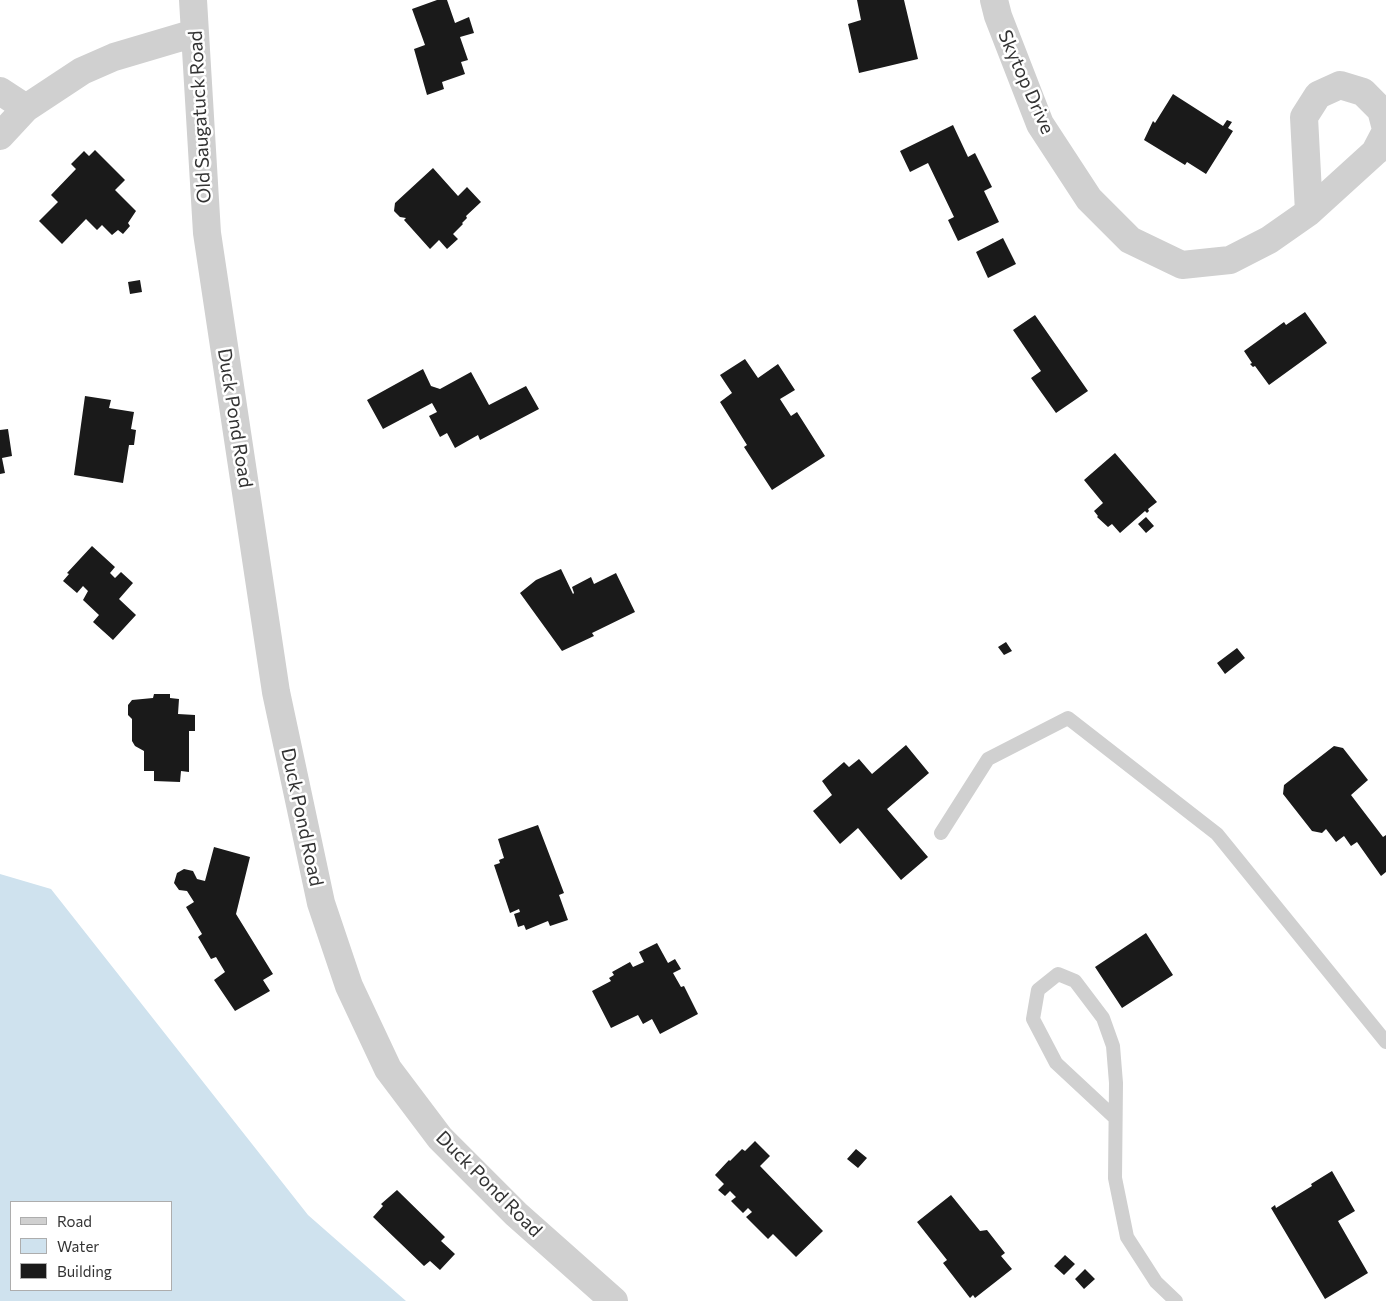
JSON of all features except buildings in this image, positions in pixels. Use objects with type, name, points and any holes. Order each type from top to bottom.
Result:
[{"type":"street","name":"Old Saugatuck Road","points":[[193,0],[207,233]]},
{"type":"street","name":"Skytop Drive","points":[[994,0],[998,16],[1040,124],[1089,199],[1130,240],[1182,265],[1230,260],[1269,240],[1309,212],[1375,152],[1386,130],[1382,110],[1363,92],[1340,85],[1318,95],[1304,117],[1309,212]]},
{"type":"street","points":[[0,136],[26,108],[82,72],[114,57],[195,33]]},
{"type":"street","points":[[0,91],[26,108]]},
{"type":"street","name":"Duck Pond Road","points":[[207,233],[276,692],[321,903],[349,986],[388,1069],[440,1138],[516,1214],[614,1301]]},
{"type":"lane","points":[[941,833],[988,759],[1068,718],[1217,834],[1386,1042]]},
{"type":"lane","points":[[1114,1117],[1056,1063],[1033,1019],[1038,990],[1058,974],[1075,981],[1103,1018],[1113,1046],[1116,1083],[1114,1178],[1127,1237],[1156,1282],[1176,1301]]},
{"type":"water","points":[[0,874],[51,889],[308,1215],[406,1301],[0,1301]]}]
